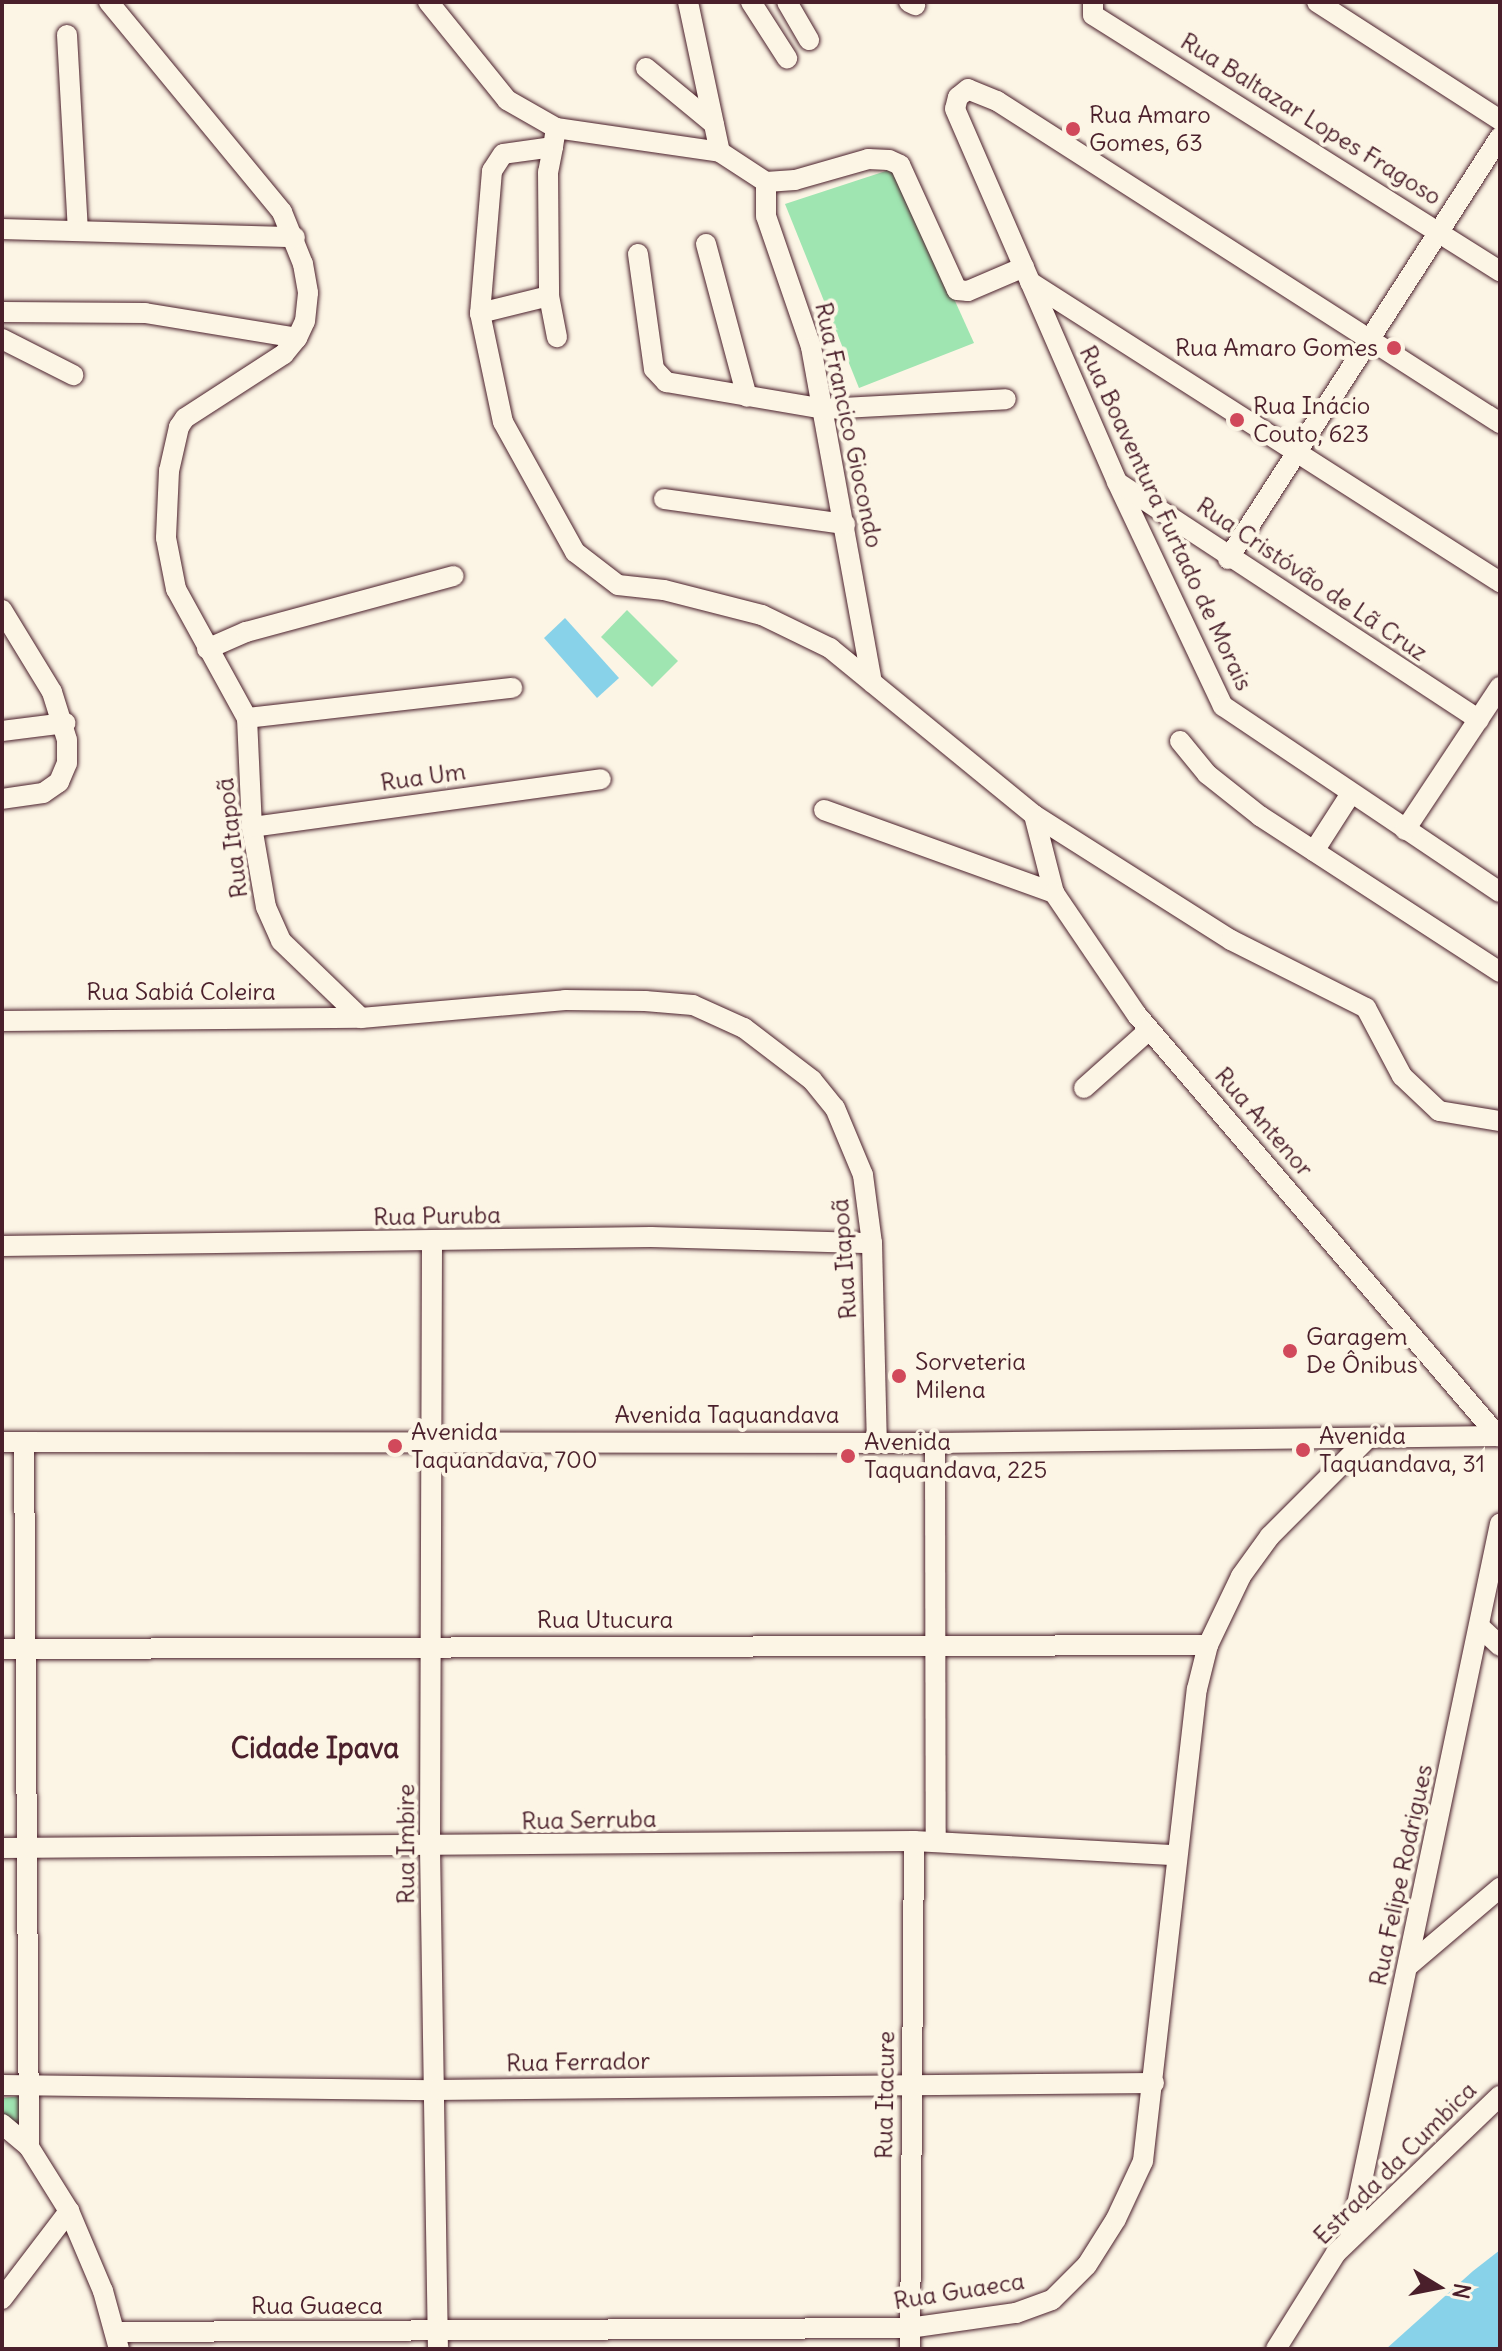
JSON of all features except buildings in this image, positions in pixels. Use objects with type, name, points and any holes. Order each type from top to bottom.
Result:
[{"type":"street","points":[[2,312],[145,313],[297,338],[305,321],[308,293],[295,237],[253,175],[109,2]]},
{"type":"street","points":[[428,2],[507,100],[555,137]]},
{"type":"street","points":[[688,2],[720,152]]},
{"type":"street","points":[[751,2],[787,58]]},
{"type":"street","points":[[787,2],[809,40]]},
{"type":"street","points":[[1317,2],[1500,120]]},
{"type":"street","name":"Rua Baltazar Lopes Fragoso","points":[[1093,8],[1500,271]]},
{"type":"street","points":[[67,35],[78,230]]},
{"type":"street","points":[[646,68],[714,124]]},
{"type":"street","name":"Rua Boaventura Furtado de Morais","points":[[1369,339],[997,101],[962,90],[955,109],[1117,482],[1223,706],[1350,795],[1500,892]]},
{"type":"street","points":[[555,137],[548,172],[549,296],[557,337]]},
{"type":"street","points":[[1500,582],[1027,274],[968,291],[957,290],[900,165],[889,160],[868,159],[784,182],[766,182],[720,152],[555,137],[503,154],[492,171],[480,313],[503,422],[575,552],[590,568],[618,585],[664,590],[762,615],[830,648],[1034,815],[1231,940],[1366,1008],[1402,1076],[1439,1111],[1500,1121]]},
{"type":"street","points":[[1228,559],[1500,137]]},
{"type":"street","name":"Rua Francico Giocondo","points":[[766,182],[766,216],[805,322],[824,409],[872,683]]},
{"type":"street","points":[[2,229],[295,237]]},
{"type":"street","points":[[706,244],[747,397]]},
{"type":"street","points":[[638,254],[658,376],[666,382],[824,409],[1006,399]]},
{"type":"street","points":[[480,313],[549,296]]},
{"type":"street","name":"Rua Itapoã","points":[[297,338],[284,354],[185,418],[179,427],[169,471],[166,538],[176,589],[247,718],[252,827],[266,907],[281,941],[361,1018],[565,1000],[693,1005],[744,1028],[783,1054],[835,1108],[863,1175],[872,1243],[877,1442]]},
{"type":"street","points":[[2,339],[73,375]]},
{"type":"street","points":[[1369,339],[1500,423]]},
{"type":"street","name":"Rua Cristóvão de Lã Cruz","points":[[1117,482],[1228,559],[1479,720]]},
{"type":"street","points":[[664,499],[845,524]]},
{"type":"street","points":[[207,649],[246,632],[454,576]]},
{"type":"street","points":[[2,610],[26,643],[65,723],[67,763],[59,782],[43,793],[2,799]]},
{"type":"street","points":[[1405,830],[1500,687]]},
{"type":"street","points":[[247,718],[512,688]]},
{"type":"street","points":[[2,731],[65,723]]},
{"type":"street","points":[[1180,741],[1207,774],[1314,851],[1500,972]]},
{"type":"street","name":"Rua Um","points":[[252,827],[601,779]]},
{"type":"street","points":[[1314,851],[1350,795]]},
{"type":"street","points":[[824,810],[1054,893]]},
{"type":"street","name":"Rua Antenor","points":[[1034,815],[1054,893],[1149,1030],[1499,1436]]},
{"type":"street","name":"Rua Sabiá Coleira","points":[[2,1021],[361,1018]]},
{"type":"street","points":[[1084,1088],[1149,1030]]},
{"type":"street","name":"Rua Puruba","points":[[2,1246],[432,1243],[651,1237],[872,1243]]},
{"type":"street","name":"Rua Imbire","points":[[432,1243],[430,1848],[438,2340]]},
{"type":"street","name":"Avenida Taquandava","points":[[2,1442],[432,1440],[935,1443],[1499,1436]]},
{"type":"street","name":"Rua Guaeca","points":[[118,2340],[909,2339],[1016,2313],[1052,2300],[1087,2265],[1135,2181],[1148,2139],[1176,1855],[1197,1689],[1208,1645],[1241,1576],[1270,1536],[1366,1440]]},
{"type":"street","points":[[24,1442],[27,1649],[24,1848],[29,2147]]},
{"type":"street","points":[[935,1443],[933,1645],[936,1842]]},
{"type":"street","name":"Rua Felipe Rodrigues","points":[[1350,2238],[1408,1966],[1494,1637],[1500,1524]]},
{"type":"street","name":"Rua Utucura","points":[[2,1649],[433,1645],[1208,1645]]},
{"type":"street","name":"Rua Serruba","points":[[2,1848],[430,1848],[914,1841],[1176,1855]]},
{"type":"street","name":"Rua Itacure","points":[[909,2339],[914,1841]]},
{"type":"street","points":[[1408,1966],[1500,1888]]},
{"type":"street","name":"Rua Ferrador","points":[[2,2085],[434,2090],[1154,2083]]},
{"type":"street","name":"Estrada da Cumbica","points":[[1276,2349],[1350,2238],[1500,2096]]},
{"type":"street","points":[[2,2124],[29,2147],[69,2211],[90,2254],[118,2340]]},
{"type":"street","points":[[2,2299],[69,2211]]},
{"type":"green space","points":[[895,168],[974,343],[859,388],[785,204]]},
{"type":"green space","points":[[627,610],[678,661],[652,687],[601,637]]},
{"type":"green space","points":[[21,2096],[20,2129],[2,2118],[2,2098]]},
{"type":"water","points":[[565,618],[619,678],[597,698],[544,638]]},
{"type":"water","points":[[1500,2250],[1500,2349],[1386,2349],[1473,2271]]},
{"type":"place","name":"Rua Amaro Gomes, 63","points":[[1073,129]]},
{"type":"place","name":"Rua Amaro Gomes","points":[[1394,348]]},
{"type":"place","name":"Rua Inácio Couto, 623","points":[[1237,420]]},
{"type":"place","name":"Garagem De Ônibus","points":[[1290,1351]]},
{"type":"place","name":"Sorveteria Milena","points":[[899,1376]]},
{"type":"place","name":"Avenida Taquandava, 700","points":[[395,1446]]},
{"type":"place","name":"Avenida Taquandava, 31","points":[[1303,1450]]},
{"type":"place","name":"Avenida Taquandava, 225","points":[[848,1456]]},
{"type":"district","name":"Cidade Ipava","points":[[315,1748]]}]
